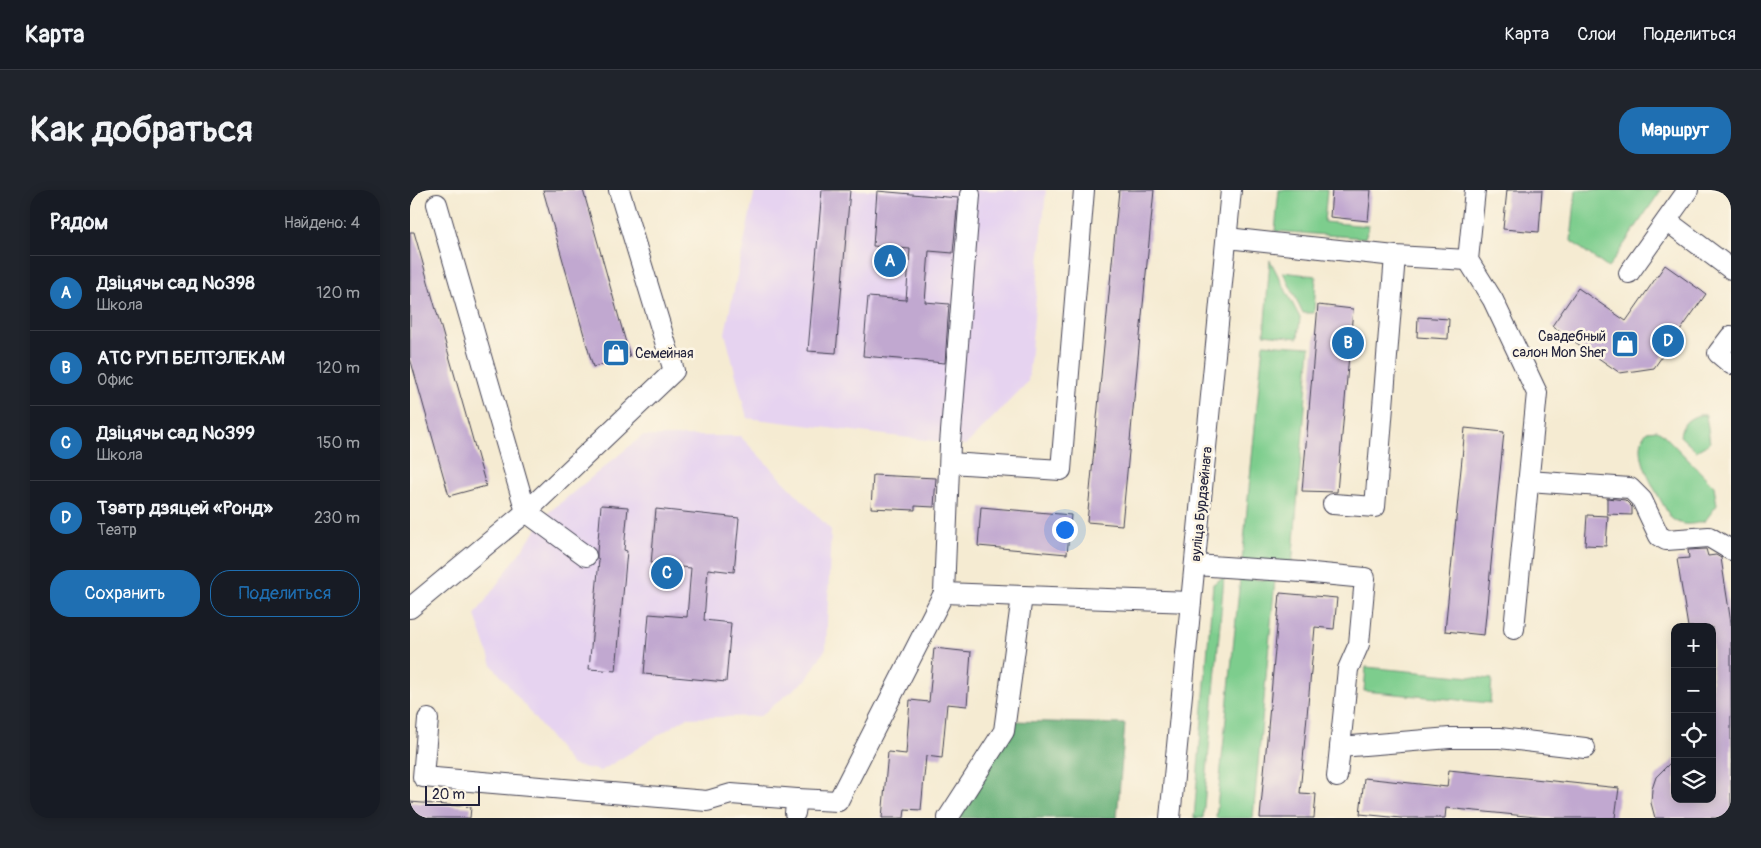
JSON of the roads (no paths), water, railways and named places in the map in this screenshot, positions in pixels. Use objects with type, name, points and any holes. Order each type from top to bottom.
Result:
[{"type":"street","points":[[410,608],[526,512],[674,371],[619,190]]},
{"type":"street","points":[[950,463],[1061,470],[1084,190]]},
{"type":"street","name":"вуліца Бурдзейнага","points":[[1170,818],[1231,190]]},
{"type":"street","points":[[1475,190],[1468,260],[1493,300],[1537,393],[1514,629]]},
{"type":"street","points":[[1629,273],[1688,190]]},
{"type":"street","points":[[428,719],[423,777],[700,801],[707,801],[731,794],[796,806],[838,802],[944,592],[954,386],[970,195]]},
{"type":"street","points":[[437,204],[526,512],[586,556]]},
{"type":"street","points":[[1667,221],[1731,269]]},
{"type":"street","points":[[1227,238],[1395,256],[1468,260]]},
{"type":"street","points":[[1333,504],[1375,507],[1395,256]]},
{"type":"street","points":[[1731,336],[1718,353],[1731,364]]},
{"type":"street","points":[[1528,481],[1630,488],[1642,500],[1660,536],[1666,540],[1709,538],[1731,550]]},
{"type":"street","points":[[1195,565],[1365,578],[1360,644],[1348,669],[1337,777]]},
{"type":"street","points":[[944,592],[1191,602]]},
{"type":"street","points":[[948,818],[1004,731],[1022,596]]},
{"type":"street","points":[[1340,747],[1450,738],[1500,738],[1585,748]]},
{"type":"place","name":"Дзіцячы сад №398","points":[[890,261]]},
{"type":"place","name":"Тэатр дзяцей «Ронд»","points":[[1668,341]]},
{"type":"place","name":"АТС РУП БЕЛТЭЛЕКАМ","points":[[1348,343]]},
{"type":"place","name":"Свадебный салон Mon Sher","points":[[1625,344]]},
{"type":"place","name":"Семейная","points":[[616,353]]},
{"type":"place","name":"Дзіцячы сад №399","points":[[667,573]]}]
